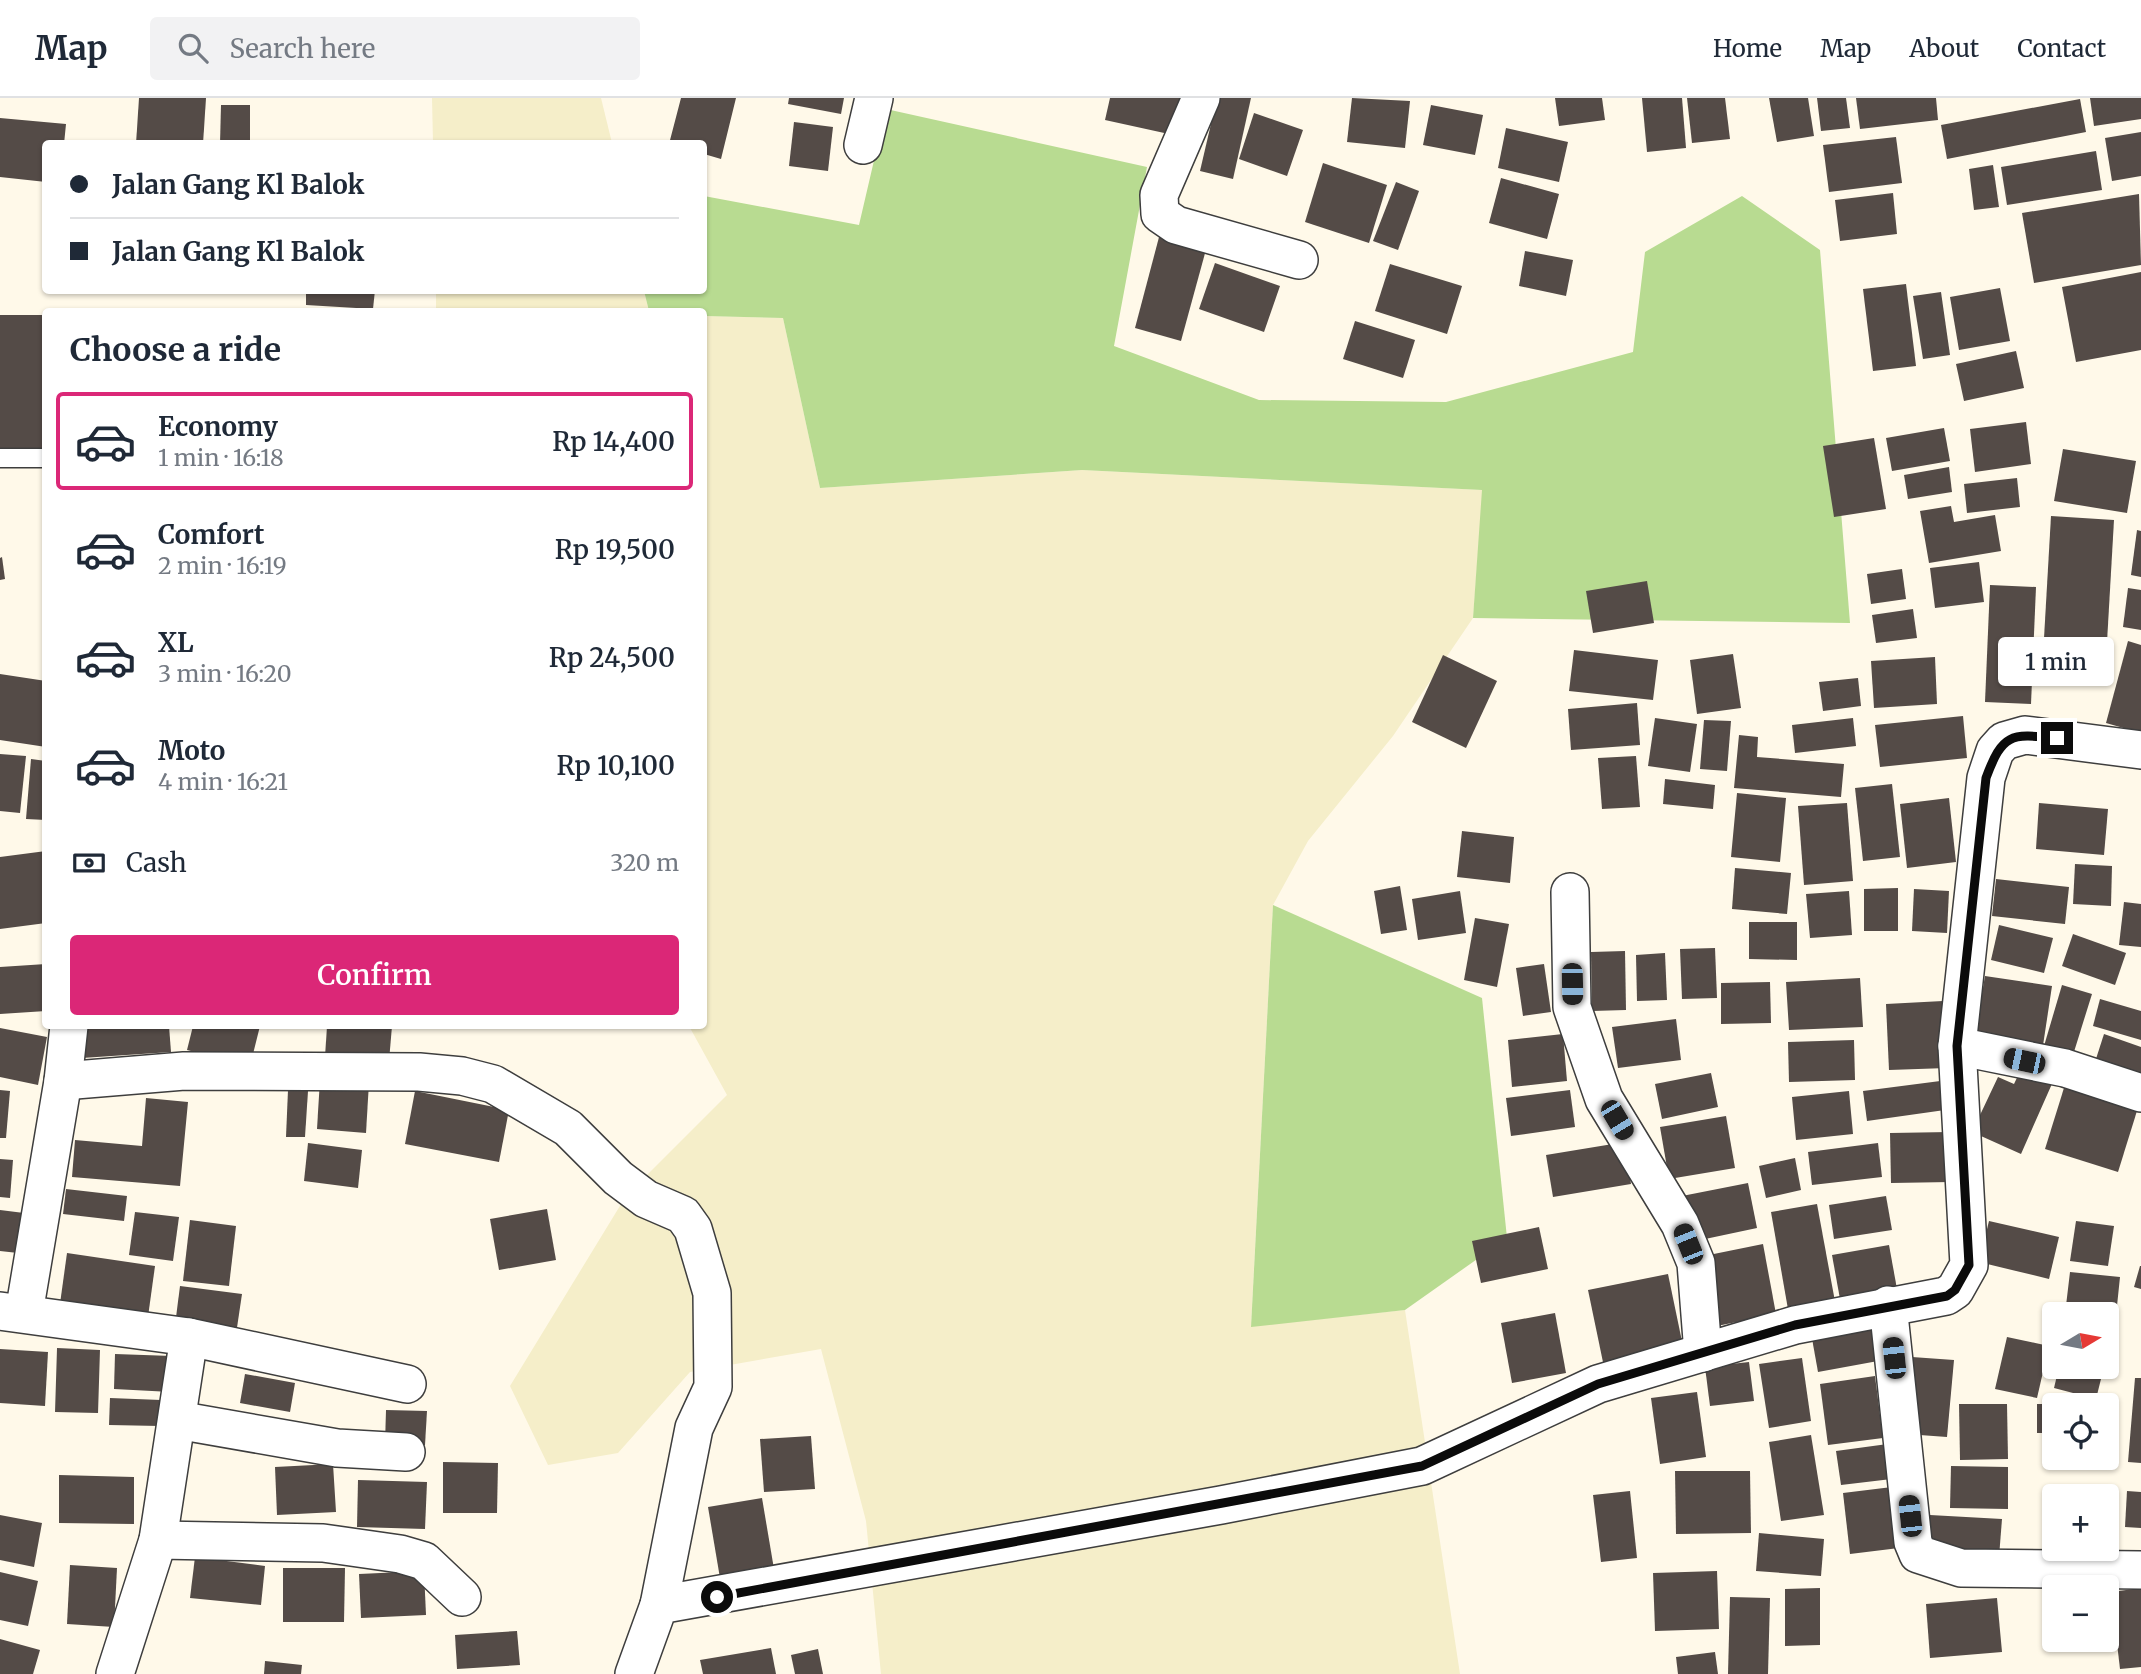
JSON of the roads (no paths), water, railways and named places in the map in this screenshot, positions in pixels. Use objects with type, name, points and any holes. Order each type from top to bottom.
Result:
[{"type":"street","points":[[863,145],[874,98]]},
{"type":"street","points":[[1201,98],[1159,195],[1160,214],[1176,225],[1299,260]]},
{"type":"street","points":[[659,1605],[1181,1513],[1422,1466],[1598,1384],[1795,1325],[1888,1305],[1947,1296],[1955,1290],[1969,1265],[1957,1046],[1979,822],[1986,778],[1996,751],[2004,741],[2025,736],[2141,750]]},
{"type":"street","points":[[1570,892],[1572,1007],[1604,1099],[1680,1224],[1696,1263],[1703,1353]]},
{"type":"street","points":[[69,1029],[63,1081],[12,1312],[189,1336],[407,1384]]},
{"type":"street","points":[[1957,1046],[2065,1068],[2141,1093]]},
{"type":"street","points":[[63,1081],[184,1071],[419,1072],[462,1076],[493,1084],[568,1128],[618,1178],[646,1199],[683,1215],[693,1229],[712,1293],[713,1387],[694,1427],[659,1605],[634,1674]]},
{"type":"street","points":[[1888,1305],[1913,1542],[1918,1554],[1961,1568],[2141,1570]]},
{"type":"street","points":[[115,1674],[158,1539],[189,1336]]},
{"type":"street","points":[[177,1420],[337,1448],[407,1452]]},
{"type":"street","points":[[158,1539],[323,1544],[400,1554],[424,1561],[462,1597]]},
{"type":"lane","points":[[0,458],[42,458]]}]
